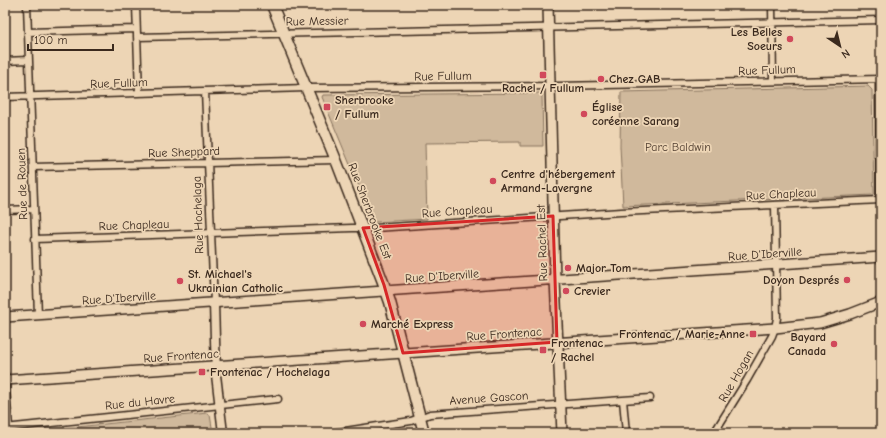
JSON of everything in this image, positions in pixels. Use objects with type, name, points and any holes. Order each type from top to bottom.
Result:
[{"type":"main road","name":"Rue Sherbrooke Est","points":[[272,5],[336,160],[386,292],[424,433]]},
{"type":"main road","name":"Rue Rachel Est","points":[[548,5],[557,342],[562,433]]},
{"type":"main road","name":"Rue D'Iberville","points":[[5,317],[881,257]]},
{"type":"main road","name":"Rue Frontenac","points":[[5,380],[775,328],[820,323],[850,314],[881,302]]},
{"type":"street","name":"Rue de Rouen","points":[[27,5],[38,315]]},
{"type":"street","points":[[136,5],[139,93]]},
{"type":"street","points":[[772,5],[774,81]]},
{"type":"street","name":"Rue Messier","points":[[137,37],[881,20]]},
{"type":"street","points":[[28,32],[136,29]]},
{"type":"street","points":[[5,61],[28,60]]},
{"type":"street","points":[[880,79],[881,200]]},
{"type":"street","name":"Rue Fullum","points":[[5,97],[306,88],[550,86],[880,79]]},
{"type":"street","name":"Rue Hochelaga","points":[[205,91],[218,405],[223,433]]},
{"type":"street","name":"Rue Sheppard","points":[[33,167],[336,160]]},
{"type":"street","name":"Rue Chapleau","points":[[35,239],[375,228],[553,216],[881,200]]},
{"type":"street","points":[[775,206],[777,265],[777,318],[775,328]]},
{"type":"street","points":[[5,210],[34,209]]},
{"type":"street","name":"Rue Hogan","points":[[714,433],[775,328]]},
{"type":"street","points":[[5,375],[7,428]]},
{"type":"street","name":"Avenue Gascon","points":[[332,433],[411,421],[430,414],[650,398]]},
{"type":"street","name":"Rue du Havre","points":[[7,428],[278,399]]},
{"type":"street","points":[[623,400],[626,433]]},
{"type":"highlighted area","points":[[553,216],[557,342],[403,353],[384,285],[363,228]]},
{"type":"green space","name":"Parc Baldwin","points":[[868,86],[872,90],[873,195],[623,206],[620,146],[621,92]]},
{"type":"green space","points":[[542,94],[543,146],[520,146],[520,142],[425,143],[427,219],[376,222],[373,220],[322,97],[323,95]]},
{"type":"green space","points":[[207,413],[210,415],[213,433],[21,433]]},
{"type":"place","name":"Les Belles Soeurs","points":[[790,39]]},
{"type":"place","name":"Rachel / Fullum","points":[[543,75]]},
{"type":"place","name":"Chez GAB","points":[[601,79]]},
{"type":"place","name":"Sherbrooke / Fullum","points":[[327,107]]},
{"type":"place","name":"Église coréenne Sarang","points":[[584,114]]},
{"type":"place","name":"Centre d'hébergement Armand-Lavergne","points":[[493,181]]},
{"type":"place","name":"Major Tom","points":[[568,268]]},
{"type":"place","name":"Doyon Després","points":[[847,280]]},
{"type":"place","name":"St. Michael's Ukrainian Catholic","points":[[180,281]]},
{"type":"place","name":"Crevier","points":[[566,291]]},
{"type":"place","name":"Marché Express","points":[[363,324]]},
{"type":"place","name":"Frontenac / Marie-Anne","points":[[753,334]]},
{"type":"place","name":"Bayard Canada","points":[[834,344]]},
{"type":"place","name":"Frontenac / Rachel","points":[[543,350]]},
{"type":"place","name":"Frontenac / Hochelaga","points":[[202,372]]}]
